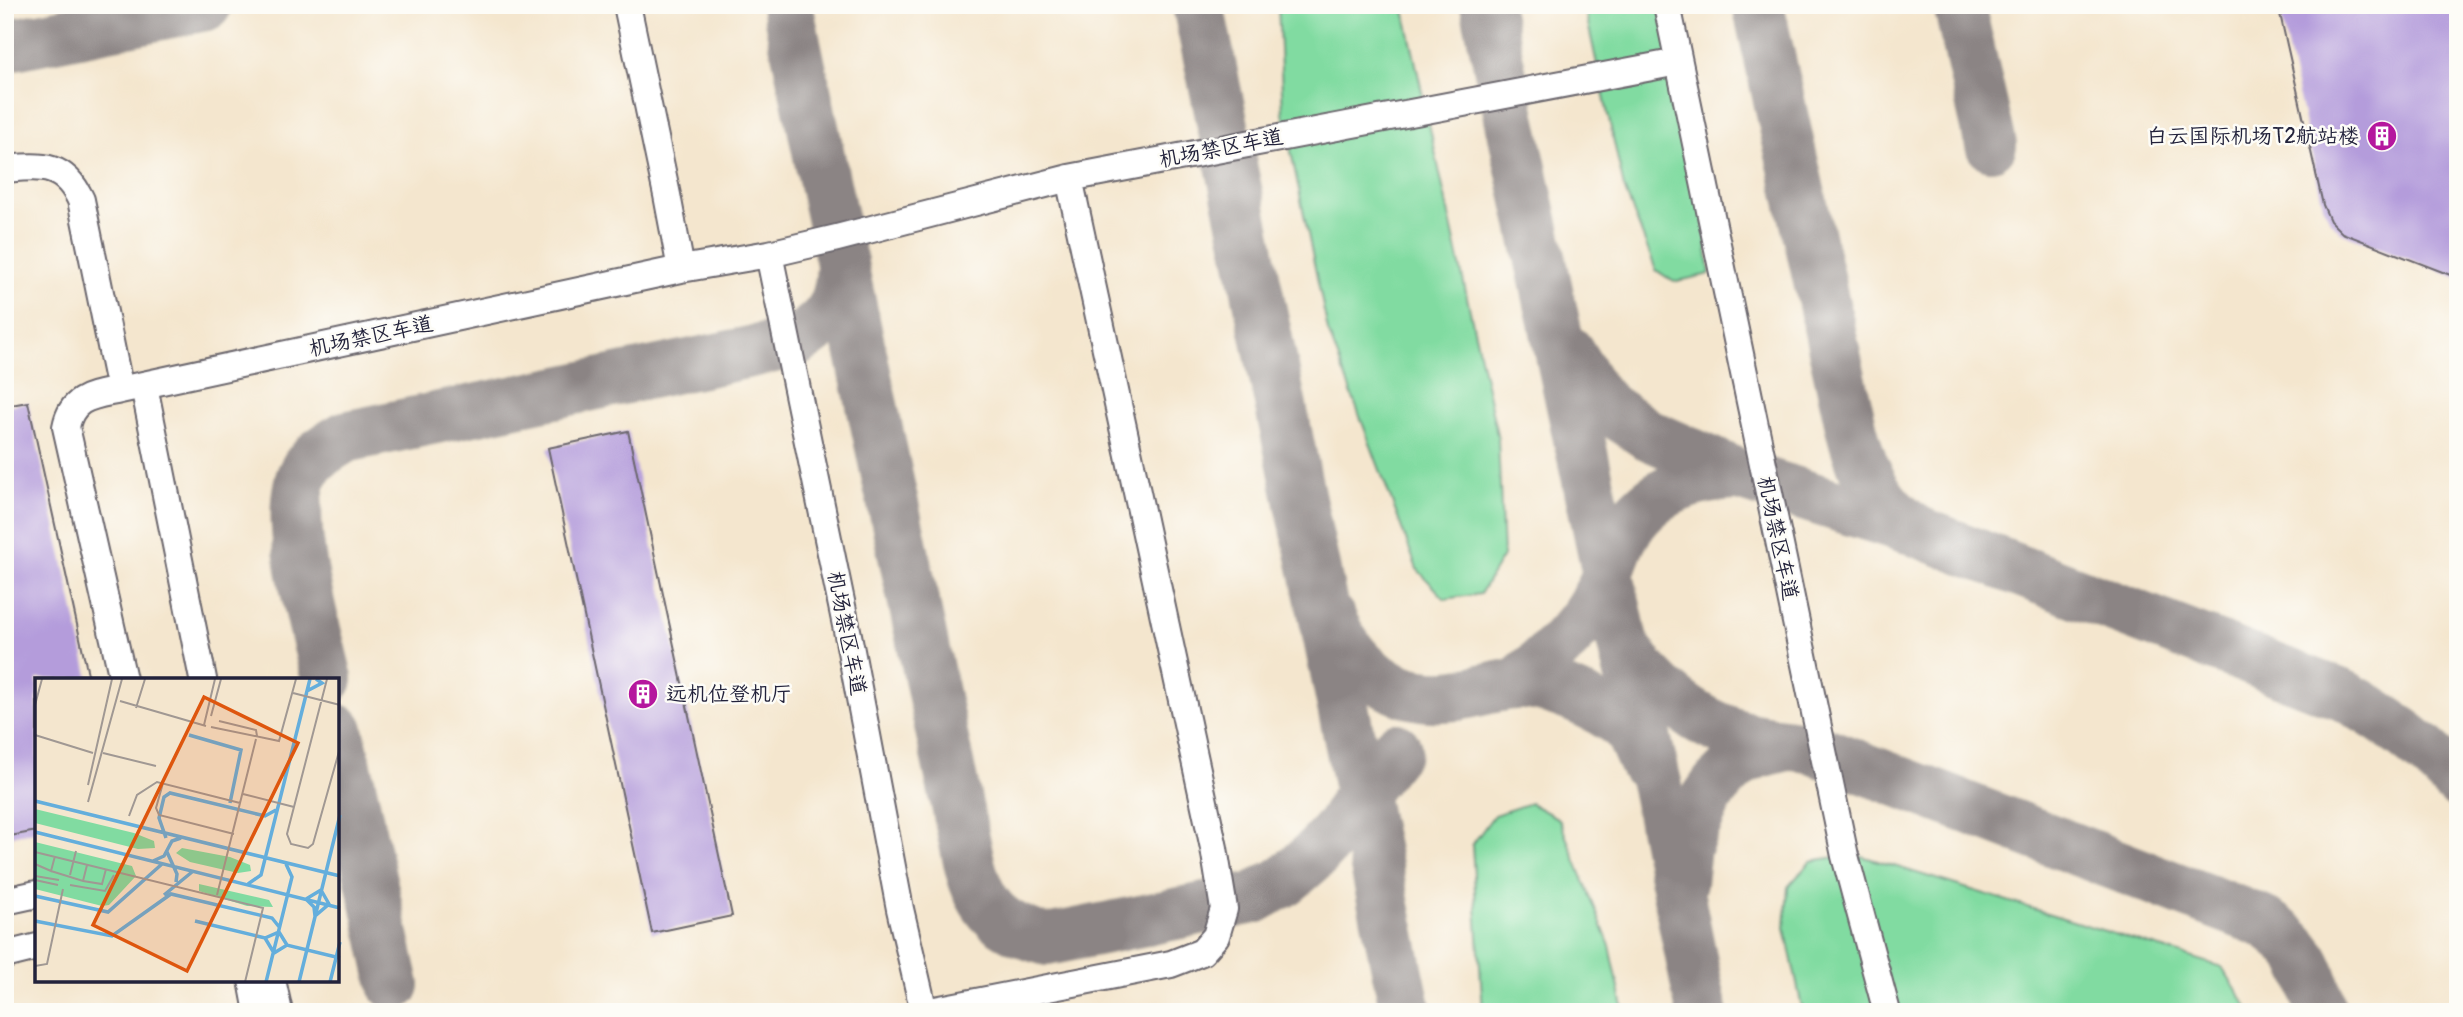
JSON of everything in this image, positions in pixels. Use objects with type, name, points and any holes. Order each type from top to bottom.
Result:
[{"type":"street","points":[[627,5],[681,269]]},
{"type":"street","name":"机场禁区车道","points":[[1667,5],[1845,856],[1886,1012]]},
{"type":"street","name":"机场禁区车道","points":[[123,678],[66,427],[69,414],[78,403],[89,397],[681,269],[837,239],[1069,178],[1678,62]]},
{"type":"street","points":[[5,169],[45,167],[62,173],[74,185],[81,200],[132,388],[203,678]]},
{"type":"street","points":[[924,1012],[1171,964],[1202,952],[1216,936],[1224,909],[1214,848],[1069,178]]},
{"type":"street","name":"机场禁区车道","points":[[769,254],[848,635],[900,909],[924,1012]]},
{"type":"street","points":[[5,901],[35,894]]},
{"type":"street","points":[[5,954],[35,947]]},
{"type":"street","points":[[252,982],[258,1012]]},
{"type":"street","points":[[272,982],[279,1012]]},
{"type":"green space","points":[[1278,5],[1403,5],[1498,439],[1503,556],[1480,594],[1445,599],[1417,569],[1328,331],[1283,113]]},
{"type":"green space","points":[[1584,5],[1680,5],[1710,274],[1674,282],[1656,270],[1624,188]]},
{"type":"green space","points":[[1530,803],[1559,819],[1610,946],[1624,1012],[1483,1012],[1472,845],[1494,815]]},
{"type":"green space","points":[[1855,854],[2222,967],[2251,1012],[1803,1012],[1785,928],[1788,887],[1811,861]]},
{"type":"building","name":"白云国际机场T2航站楼","points":[[2278,5],[2458,5],[2458,278],[2342,233],[2330,221],[2323,205]]},
{"type":"building","points":[[28,402],[89,678],[35,678],[35,831],[5,837],[5,406]]},
{"type":"building","name":"远机位登机厅","points":[[628,431],[732,916],[652,933],[548,448]]},
{"type":"taxiway","points":[[5,46],[206,5]]},
{"type":"taxiway","points":[[787,5],[969,862],[979,893],[986,904],[1005,922],[1047,940],[1254,898],[1286,880],[1315,855],[1341,826],[1360,794],[1396,749]]},
{"type":"taxiway","points":[[1198,5],[1406,1012]]},
{"type":"taxiway","points":[[1486,5],[1623,644],[1657,787],[1702,1012]]},
{"type":"taxiway","points":[[1758,5],[1852,431],[1867,476],[1893,513],[1919,532],[2345,696],[2405,735],[2458,783]]},
{"type":"taxiway","points":[[1959,5],[1991,145]]},
{"type":"taxiway","points":[[327,678],[303,573],[296,516],[298,491],[304,472],[322,452],[345,437],[793,343],[817,327],[831,310],[839,290],[842,262]]},
{"type":"taxiway","points":[[1568,351],[1593,392],[1607,407],[1647,434],[1740,475],[1908,528]]},
{"type":"taxiway","points":[[1516,684],[1560,645],[1588,612],[1604,584],[1623,536],[1645,508],[1658,497],[1688,483],[1740,475]]},
{"type":"taxiway","points":[[1330,618],[1351,654],[1365,668],[1396,688],[1435,696],[1457,695],[1515,684],[1528,684],[1557,691],[1602,710],[1624,726],[1633,738],[1644,763]]},
{"type":"taxiway","points":[[1627,650],[1648,677],[1674,701],[1719,728],[1753,739],[1809,747],[2262,921],[2296,948],[2313,982],[2321,1012]]},
{"type":"taxiway","points":[[340,739],[394,985]]},
{"type":"taxiway","points":[[1681,883],[1685,847],[1707,798],[1716,785],[1739,762],[1756,753],[1787,745]]},
{"type":"place","name":"白云国际机场T2航站楼","points":[[2382,136]]},
{"type":"place","name":"远机位登机厅","points":[[643,694]]}]
